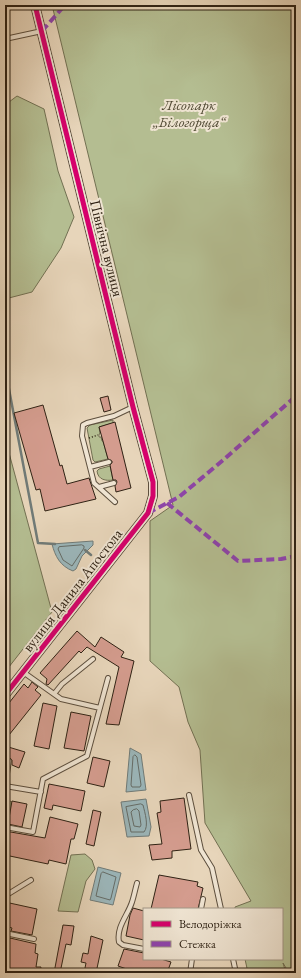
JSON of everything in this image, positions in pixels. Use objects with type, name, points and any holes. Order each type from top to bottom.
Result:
[{"type":"street","name":"Північна вулиця","points":[[36,5],[133,407],[153,482],[153,496]]},
{"type":"street","name":"вулиця Данила Апостола","points":[[5,695],[148,513],[153,496]]},
{"type":"lane","points":[[5,39],[42,31]]},
{"type":"lane","points":[[114,502],[94,483],[83,439],[83,425],[114,416],[133,407]]},
{"type":"lane","points":[[90,467],[109,462]]},
{"type":"lane","points":[[98,487],[114,483]]},
{"type":"lane","points":[[54,694],[62,684],[93,660]]},
{"type":"lane","points":[[23,672],[61,699],[100,708]]},
{"type":"lane","points":[[5,827],[33,832],[43,779],[88,756],[108,678]]},
{"type":"lane","points":[[9,761],[5,786],[41,792]]},
{"type":"lane","points":[[189,795],[201,850],[212,868],[221,908]]},
{"type":"lane","points":[[5,896],[31,880]]},
{"type":"lane","points":[[136,883],[132,904],[124,918],[118,936],[119,942],[123,945],[143,949]]},
{"type":"lane","points":[[201,908],[203,899]]},
{"type":"lane","points":[[5,933],[34,939]]},
{"type":"lane","points":[[190,960],[190,973]]},
{"type":"lane","points":[[233,960],[236,973]]},
{"type":"path","points":[[83,439],[98,435]]},
{"type":"green space","name":"Лісопарк „Білогорща“","points":[[52,5],[296,5],[296,973],[289,973],[283,963],[286,973],[248,973],[245,960],[283,960],[283,908],[235,908],[251,901],[205,823],[200,750],[188,722],[179,687],[150,661],[150,521],[173,505]]},
{"type":"green space","points":[[17,96],[44,109],[58,171],[74,217],[61,248],[32,292],[5,299],[5,105]]},
{"type":"green space","points":[[113,420],[113,423],[99,427],[99,437],[101,437],[103,441],[108,459],[95,462],[93,460],[87,428],[90,425]]},
{"type":"green space","points":[[5,438],[52,612],[5,672]]},
{"type":"green space","points":[[110,466],[113,480],[105,480],[101,478],[97,471]]},
{"type":"green space","points":[[5,800],[15,804],[10,820],[5,822]]},
{"type":"green space","points":[[85,854],[92,860],[95,869],[86,881],[78,912],[58,911],[71,855]]},
{"type":"water","points":[[93,541],[93,545],[82,556],[76,569],[73,571],[61,563],[52,544]]},
{"type":"water","points":[[130,748],[141,754],[146,790],[126,792]]},
{"type":"water","points":[[146,799],[151,827],[149,836],[127,837],[121,802]]},
{"type":"water","points":[[98,867],[121,873],[113,905],[90,900]]},
{"type":"building","points":[[108,396],[111,410],[104,412],[100,398]]},
{"type":"building","points":[[43,405],[60,466],[62,465],[67,484],[89,478],[96,499],[45,511],[40,489],[36,490],[14,413]]},
{"type":"building","points":[[115,422],[131,488],[116,492],[115,486],[117,482],[116,480],[113,480],[110,465],[112,461],[108,459],[99,427]]},
{"type":"building","points":[[77,631],[95,647],[101,637],[124,652],[121,657],[134,661],[119,725],[106,724],[119,667],[87,647],[81,653],[79,651],[48,685],[46,684],[47,679],[40,673]]},
{"type":"building","points":[[32,682],[38,687],[35,690],[41,695],[5,740],[5,708],[24,684],[28,688]]},
{"type":"building","points":[[43,703],[57,706],[49,749],[34,746]]},
{"type":"building","points":[[71,712],[91,716],[84,751],[64,748]]},
{"type":"building","points":[[5,746],[25,752],[19,768],[12,765],[12,760],[10,758],[7,759],[5,763]]},
{"type":"building","points":[[93,757],[110,761],[104,787],[87,783]]},
{"type":"building","points":[[49,784],[85,791],[81,811],[53,805],[52,810],[44,808]]},
{"type":"building","points":[[184,798],[191,849],[172,851],[172,858],[152,860],[149,845],[162,844],[157,813],[161,812],[160,801]]},
{"type":"building","points":[[12,801],[27,804],[22,827],[8,824]]},
{"type":"building","points":[[93,810],[101,812],[94,846],[86,844]]},
{"type":"building","points":[[50,817],[78,824],[74,839],[71,839],[66,864],[49,860],[48,864],[5,855],[5,831],[45,838]]},
{"type":"building","points":[[159,875],[198,882],[197,886],[203,888],[198,908],[151,908]]},
{"type":"building","points":[[5,902],[37,909],[32,935],[11,931],[12,928],[5,926]]},
{"type":"building","points":[[133,908],[143,911],[143,940],[126,936],[130,915]]},
{"type":"building","points":[[63,925],[74,926],[71,945],[66,944],[60,973],[54,973]]},
{"type":"building","points":[[91,936],[103,940],[96,973],[84,973],[86,963],[81,962],[83,953],[88,954]]},
{"type":"building","points":[[5,938],[36,944],[35,953],[38,954],[36,967],[41,967],[40,973],[5,973]]},
{"type":"building","points":[[124,949],[143,953],[143,960],[164,960],[171,962],[167,973],[138,973],[118,966]]},
{"type":"waterway","points":[[5,368],[38,543],[55,544]]},
{"type":"waterway","points":[[85,550],[91,555]]},
{"type":"marked path","points":[[42,31],[65,5]]},
{"type":"marked path","points":[[148,513],[179,497],[296,396]]},
{"type":"marked path","points":[[167,503],[238,561],[281,559],[296,556]]},
{"type":"cycle path","points":[[5,695],[148,513],[153,496],[153,482],[133,407],[35,5]]}]
